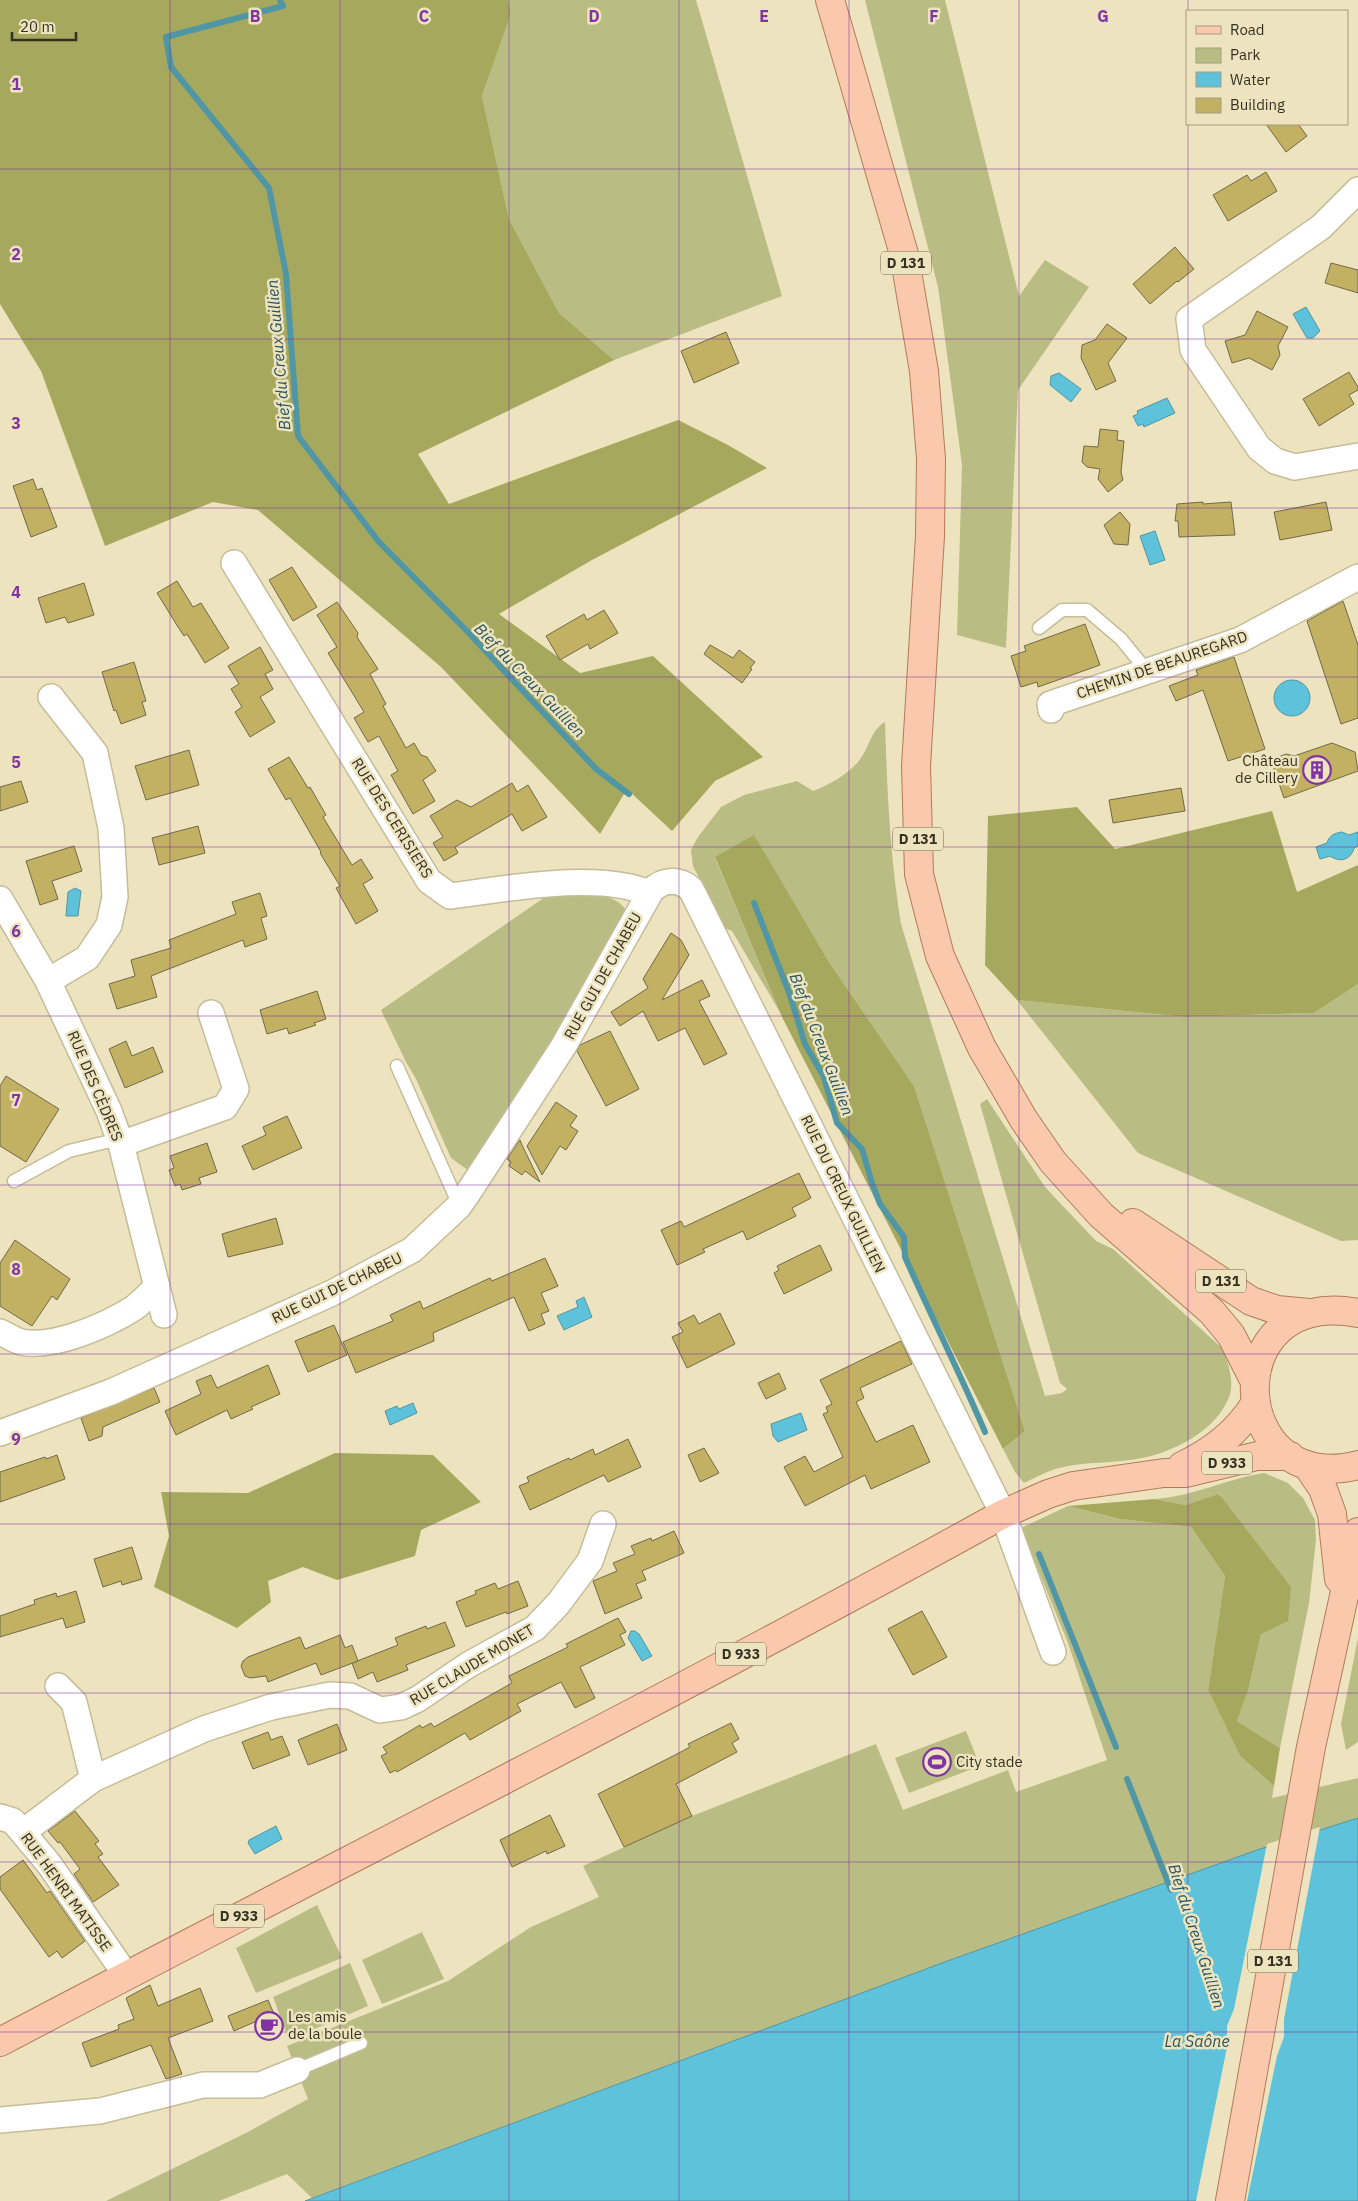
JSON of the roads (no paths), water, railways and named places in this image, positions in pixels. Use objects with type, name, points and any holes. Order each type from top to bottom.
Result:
[{"type":"main road","name":"D 131","points":[[830,0],[904,254],[924,372],[931,458],[931,526],[916,766],[920,874],[940,956],[982,1048],[1024,1120],[1053,1162],[1101,1215],[1212,1312],[1231,1335],[1254,1392]]},
{"type":"main road","name":"D 131","points":[[1024,1120],[1065,1164],[1141,1230],[1251,1301],[1277,1310],[1309,1313]]},
{"type":"main road","points":[[1358,1313],[1333,1309],[1309,1313],[1289,1323],[1272,1339],[1260,1358],[1254,1392],[1262,1425],[1270,1436],[1298,1461],[1326,1469],[1344,1469],[1358,1465]]},
{"type":"main road","name":"D 933","points":[[1164,1473],[1188,1463],[1222,1443],[1243,1423],[1254,1392]]},
{"type":"main road","name":"D 933","points":[[0,2042],[476,1795],[1002,1514],[1048,1494],[1073,1486],[1164,1473],[1186,1472],[1258,1456],[1298,1461]]},
{"type":"main road","name":"D 131","points":[[1298,1461],[1323,1488],[1332,1514],[1339,1567],[1339,1615]]},
{"type":"main road","name":"D 131","points":[[1230,2201],[1310,1747],[1358,1532]]},
{"type":"street","points":[[1358,190],[1321,227],[1189,320],[1193,350],[1259,448],[1275,461],[1296,467],[1358,456]]},
{"type":"street","name":"RUE DES CERISIERS","points":[[234,563],[429,881],[450,896],[553,884],[614,884],[636,888],[649,893]]},
{"type":"street","name":"CHEMIN DE BEAUREGARD","points":[[1051,710],[1050,704],[1240,640],[1358,577]]},
{"type":"street","points":[[48,981],[87,958],[109,925],[114,897],[111,828],[95,752],[51,697]]},
{"type":"street","name":"RUE DU CREUX GUILLIEN","points":[[649,893],[662,883],[678,882],[692,889],[1002,1514],[1053,1652]]},
{"type":"street","name":"RUE GUI DE CHABEU","points":[[0,1433],[111,1392],[332,1293],[412,1250],[461,1202],[563,1047],[649,893]]},
{"type":"street","name":"RUE DES CÈDRES","points":[[0,899],[48,981],[109,1111],[120,1141],[164,1315]]},
{"type":"street","points":[[120,1141],[225,1107],[236,1089],[212,1013]]},
{"type":"street","points":[[0,1332],[20,1342],[39,1343],[72,1336],[106,1323],[136,1307],[157,1286]]},
{"type":"street","name":"RUE CLAUDE MONET","points":[[23,1832],[93,1779],[204,1729],[271,1707],[330,1695],[350,1696],[380,1710],[401,1707],[418,1699],[468,1665],[535,1628],[558,1604],[590,1561],[603,1524]]},
{"type":"street","points":[[58,1686],[74,1702],[93,1779]]},
{"type":"street","name":"RUE HENRI MATISSE","points":[[0,1817],[13,1820],[49,1864],[126,1975]]},
{"type":"street","points":[[0,2120],[100,2111],[202,2085],[260,2085],[297,2070]]},
{"type":"lane","points":[[1039,628],[1062,610],[1087,610],[1121,638],[1147,671]]},
{"type":"lane","points":[[398,1066],[455,1196],[461,1202]]},
{"type":"lane","points":[[14,1181],[69,1151],[120,1141]]},
{"type":"lane","points":[[297,2070],[361,2043]]},
{"type":"water","points":[[1306,307],[1320,331],[1313,338],[1307,338],[1293,314]]},
{"type":"water","points":[[1059,373],[1081,389],[1071,402],[1050,385],[1051,376]]},
{"type":"water","points":[[1167,398],[1175,413],[1144,427],[1143,424],[1138,426],[1133,416],[1138,414],[1137,411]]},
{"type":"water","points":[[1155,531],[1165,560],[1150,565],[1140,536]]},
{"type":"water","points":[[1292,680],[1305,685],[1310,698],[1305,711],[1292,716],[1279,711],[1274,698],[1279,685]]},
{"type":"water","points":[[1342,832],[1349,835],[1358,832],[1358,846],[1354,848],[1348,858],[1341,860],[1330,856],[1320,859],[1316,847],[1327,843],[1334,834]]},
{"type":"water","points":[[75,888],[81,891],[78,916],[66,916],[68,892]]},
{"type":"water","points":[[584,1297],[592,1317],[564,1330],[557,1316],[578,1307],[576,1301]]},
{"type":"water","points":[[413,1403],[417,1413],[390,1425],[385,1411],[397,1406],[399,1409]]},
{"type":"water","points":[[801,1413],[807,1430],[778,1442],[773,1436],[771,1424]]},
{"type":"water","points":[[631,1631],[639,1634],[652,1656],[642,1661],[628,1638]]},
{"type":"water","name":"La Saône","points":[[1358,1818],[1358,2201],[305,2201],[942,1963],[1260,1849]]},
{"type":"water","points":[[276,1826],[282,1839],[255,1854],[248,1843],[249,1840]]},
{"type":"waterway","name":"Bief du Creux Guillien","points":[[280,0],[283,6],[166,37],[171,67],[269,188],[286,274],[298,436],[379,542],[466,630],[596,769],[629,794]]},
{"type":"waterway","name":"Bief du Creux Guillien","points":[[754,903],[790,995],[805,1044],[824,1077],[837,1123],[862,1149],[880,1204],[904,1237],[905,1257],[985,1432]]},
{"type":"waterway","name":"Bief du Creux Guillien","points":[[1039,1554],[1116,1747]]},
{"type":"waterway","name":"Bief du Creux Guillien","points":[[1127,1779],[1171,1890]]},
{"type":"place","name":"Château de Cillery","points":[[1317,770]]},
{"type":"place","name":"City stade","points":[[937,1762]]},
{"type":"place","name":"Les amis de la boule","points":[[269,2026]]}]
